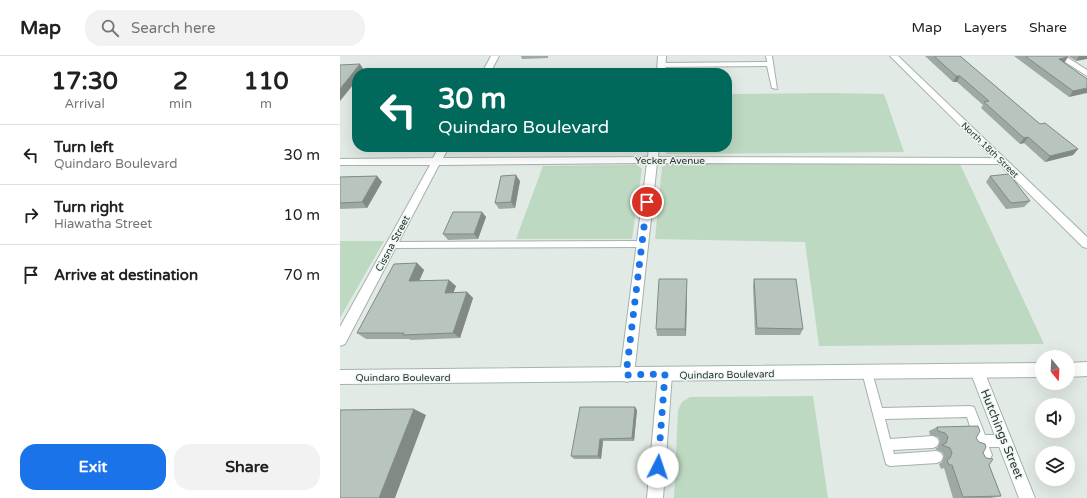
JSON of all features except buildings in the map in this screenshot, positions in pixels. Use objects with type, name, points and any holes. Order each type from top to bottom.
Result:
[{"type":"street","points":[[489,68],[495,56]]},
{"type":"street","points":[[661,68],[662,56]]},
{"type":"street","name":"North 18th Street","points":[[894,56],[1087,244]]},
{"type":"street","points":[[1060,56],[1087,74]]},
{"type":"street","name":"Cissna Street","points":[[340,340],[441,152]]},
{"type":"street","points":[[626,375],[653,152]]},
{"type":"street","name":"Yecker Avenue","points":[[340,162],[1000,160]]},
{"type":"street","points":[[1075,370],[1087,369]]},
{"type":"street","name":"Quindaro Boulevard","points":[[340,377],[1035,370]]},
{"type":"street","name":"Hutchings Street","points":[[977,371],[1027,498]]},
{"type":"street","points":[[655,498],[665,374]]},
{"type":"lane","points":[[769,56],[775,88]]},
{"type":"lane","points":[[683,68],[770,64]]},
{"type":"lane","points":[[391,245],[642,244]]},
{"type":"lane","points":[[867,372],[890,460],[937,457]]},
{"type":"lane","points":[[878,414],[970,411],[978,441],[986,455],[981,456]]},
{"type":"lane","points":[[978,441],[1004,441]]},
{"type":"lane","points":[[886,444],[933,442]]},
{"type":"green space","points":[[732,94],[884,94],[904,152],[667,154],[664,152],[732,152]]},
{"type":"green space","points":[[668,164],[960,164],[1044,344],[819,346],[805,242],[655,239],[662,167]]},
{"type":"green space","points":[[637,165],[642,169],[632,239],[516,239],[543,166]]},
{"type":"green space","points":[[340,241],[384,241],[340,318]]},
{"type":"green space","points":[[813,396],[828,498],[674,498],[678,410],[682,402],[690,397]]},
{"type":"route","points":[[647,202],[626,375],[665,374],[658,467]]}]
